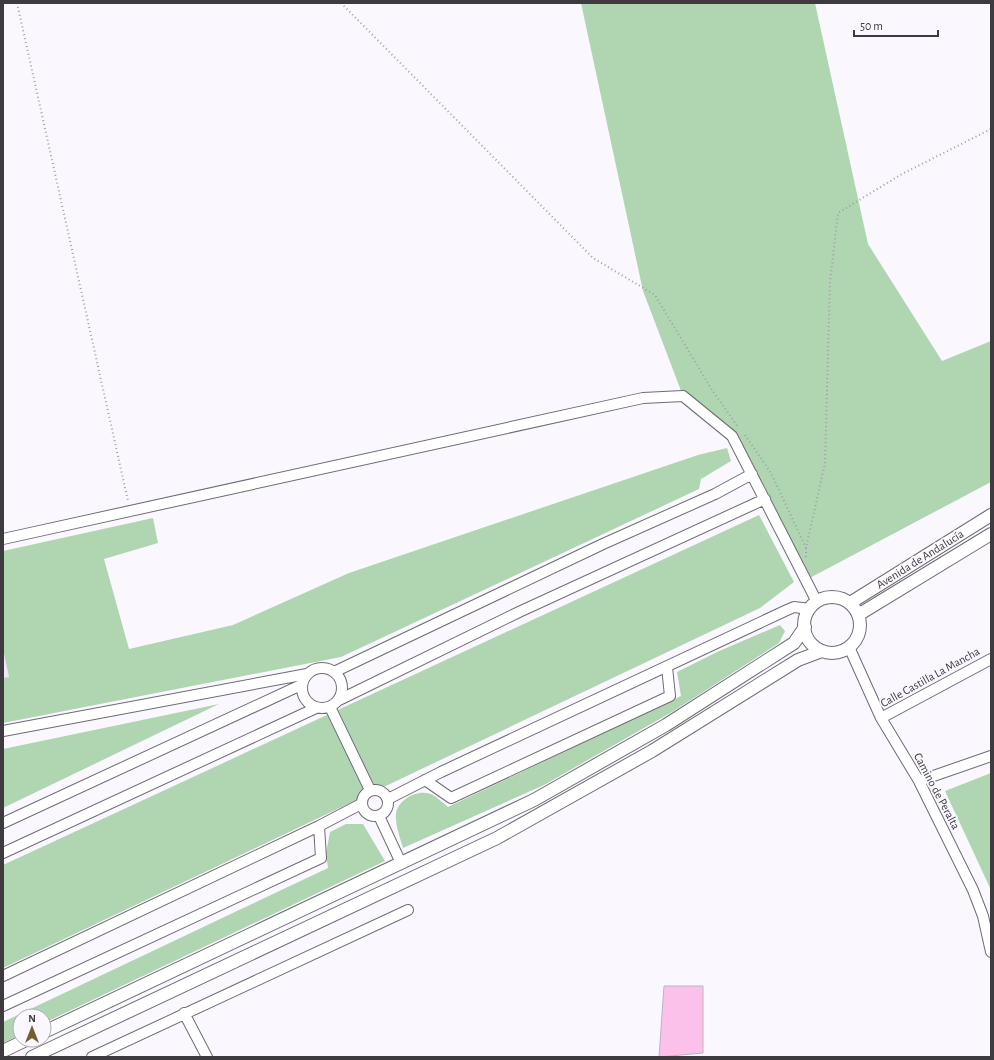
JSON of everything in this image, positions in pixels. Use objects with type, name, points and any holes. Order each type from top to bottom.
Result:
[{"type":"street","points":[[3,539],[643,398],[683,396],[732,436],[765,499],[814,605]]},
{"type":"street","points":[[334,672],[715,494],[752,474]]},
{"type":"street","points":[[3,853],[316,708],[330,707],[339,700],[519,612],[765,499]]},
{"type":"street","name":"Avenida de Andalucía","points":[[850,603],[991,515]]},
{"type":"street","name":"Avenida de Andalucía","points":[[858,615],[991,534]]},
{"type":"street","points":[[32,1057],[497,838],[652,750],[798,660],[822,651],[836,652],[849,647],[856,641],[859,633],[860,624],[858,615],[850,603],[834,597],[814,605],[794,607],[425,780],[388,799]]},
{"type":"street","points":[[814,605],[805,621],[805,627],[810,641],[822,651]]},
{"type":"street","points":[[52,1028],[534,800],[666,725],[794,642],[805,627]]},
{"type":"street","name":"Camino de Peralta","points":[[849,647],[881,718],[919,781],[973,890],[987,914],[991,952]]},
{"type":"street","name":"Calle Castilla La Mancha","points":[[881,718],[991,659]]},
{"type":"street","points":[[425,780],[452,798],[670,696],[667,667]]},
{"type":"street","points":[[316,708],[306,702],[302,696],[301,685],[307,674],[312,670],[320,668],[334,672],[342,683],[342,690],[339,700]]},
{"type":"street","points":[[3,731],[307,674]]},
{"type":"street","points":[[3,823],[301,685]]},
{"type":"street","points":[[330,707],[370,790]]},
{"type":"street","points":[[919,781],[991,756]]},
{"type":"street","points":[[370,790],[380,790],[388,799],[387,809],[379,816],[370,816],[365,812],[361,804],[363,796],[370,790]]},
{"type":"street","points":[[3,976],[319,826],[361,804]]},
{"type":"street","points":[[379,816],[401,863]]},
{"type":"street","points":[[3,1006],[321,858],[319,826]]},
{"type":"street","points":[[92,1057],[408,910]]},
{"type":"street","points":[[184,1013],[207,1057]]},
{"type":"path","points":[[17,3],[130,510]]},
{"type":"path","points":[[341,3],[593,258],[655,295],[712,390],[739,428]]},
{"type":"path","points":[[806,561],[806,548],[825,463],[830,282],[838,213],[902,174],[991,129]]},
{"type":"path","points":[[744,435],[771,473],[806,548]]},
{"type":"shaded area","points":[[3,649],[9,677],[3,678]]},
{"type":"green space","points":[[581,3],[815,3],[868,244],[942,361],[991,341],[991,482],[806,580],[732,436],[683,396],[643,291]]},
{"type":"green space","points":[[727,448],[731,461],[701,479],[699,489],[341,657],[3,723],[3,678],[9,677],[3,649],[3,551],[153,518],[158,543],[104,559],[129,649],[233,625],[349,573],[698,455]]},
{"type":"green space","points":[[759,515],[794,582],[760,608],[3,968],[3,865]]},
{"type":"green space","points":[[780,625],[785,631],[779,643],[672,712],[544,785],[403,848],[397,827],[396,814],[401,804],[410,796],[427,793],[435,796],[448,807],[681,696],[677,672],[717,652]]},
{"type":"green space","points":[[219,704],[3,808],[3,749]]},
{"type":"green space","points":[[991,773],[991,890],[945,791]]},
{"type":"green space","points":[[346,824],[363,824],[385,861],[52,1019],[52,1008],[33,1008],[328,868],[326,853],[330,832]]},
{"type":"green space","points":[[12,1018],[12,1039],[3,1043],[3,1022]]},
{"type":"building","points":[[664,986],[703,986],[703,1053],[659,1057]]}]
